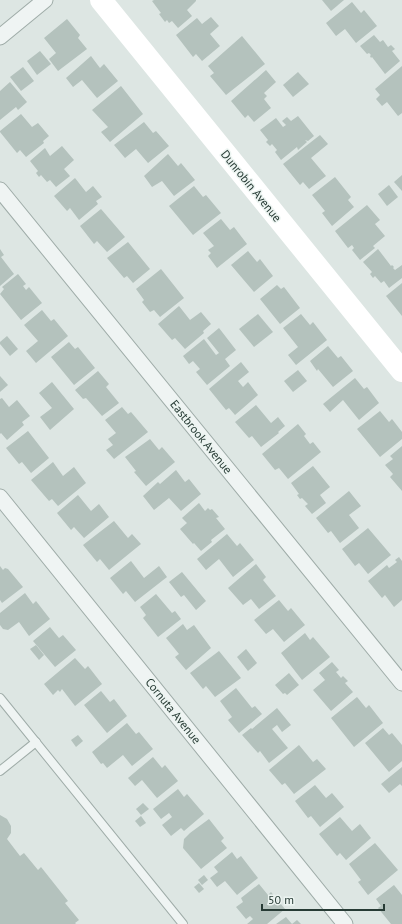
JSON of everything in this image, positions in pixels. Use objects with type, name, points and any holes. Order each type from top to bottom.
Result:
[{"type":"street","points":[[0,37],[45,0]]},
{"type":"street","name":"Dunrobin Avenue","points":[[101,0],[402,371]]},
{"type":"street","name":"Eastbrook Avenue","points":[[0,190],[402,683]]},
{"type":"street","name":"Cornuta Avenue","points":[[0,497],[345,924]]},
{"type":"lane","points":[[0,698],[178,922]]},
{"type":"lane","points":[[0,771],[36,742]]},
{"type":"building","points":[[322,0],[344,0],[331,11]]},
{"type":"building","points":[[152,1],[196,1],[187,10],[192,16],[178,28],[172,21],[169,23],[167,20],[165,22],[159,14],[161,13]]},
{"type":"building","points":[[352,2],[361,13],[364,10],[377,26],[356,43],[345,29],[336,36],[326,23]]},
{"type":"building","points":[[211,17],[219,26],[210,34],[220,46],[202,61],[196,54],[193,57],[176,35],[197,18],[202,24]]},
{"type":"building","points":[[67,19],[80,35],[78,38],[87,49],[58,71],[49,59],[56,53],[44,38]]},
{"type":"building","points":[[374,35],[380,42],[383,40],[388,47],[391,45],[395,49],[392,51],[400,61],[385,74],[372,57],[371,58],[371,55],[369,53],[367,54],[360,46]]},
{"type":"building","points":[[242,36],[265,64],[226,95],[210,76],[214,73],[208,66]]},
{"type":"building","points":[[40,51],[51,64],[37,75],[27,61]]},
{"type":"building","points":[[91,56],[100,68],[104,64],[118,81],[97,98],[82,80],[73,87],[66,78]]},
{"type":"building","points":[[402,66],[402,113],[398,116],[387,102],[382,106],[376,99],[380,95],[375,89]]},
{"type":"building","points":[[23,67],[34,81],[21,91],[10,77]]},
{"type":"building","points":[[266,70],[276,82],[264,93],[267,96],[264,99],[271,108],[254,122],[248,115],[245,118],[231,101]]},
{"type":"building","points":[[298,72],[309,84],[293,97],[283,85]]},
{"type":"building","points":[[10,82],[27,102],[18,110],[16,107],[0,120],[0,91]]},
{"type":"building","points":[[121,86],[143,114],[110,142],[101,132],[108,127],[92,110]]},
{"type":"building","points":[[21,114],[32,127],[38,123],[49,136],[43,141],[44,143],[26,157],[20,150],[17,153],[0,132]]},
{"type":"building","points":[[298,116],[314,136],[308,141],[305,140],[307,142],[298,150],[297,147],[281,160],[275,152],[277,150],[272,144],[270,146],[266,142],[268,140],[260,130],[276,118],[283,127],[286,125],[282,121],[287,117],[291,121]]},
{"type":"building","points":[[144,122],[153,133],[156,131],[169,146],[148,163],[136,149],[125,158],[114,145]]},
{"type":"building","points":[[320,135],[328,144],[311,158],[326,176],[309,189],[303,182],[300,185],[283,164]]},
{"type":"building","points":[[62,146],[74,160],[64,169],[70,176],[56,187],[50,180],[47,182],[41,175],[39,177],[36,173],[38,171],[30,161],[45,148],[50,156]]},
{"type":"building","points":[[168,154],[178,166],[181,163],[195,180],[174,196],[162,181],[152,187],[144,176]]},
{"type":"building","points":[[402,175],[402,191],[394,182]]},
{"type":"building","points":[[335,177],[351,197],[348,200],[354,207],[332,226],[322,213],[325,211],[312,195]]},
{"type":"building","points":[[75,178],[86,192],[93,186],[102,197],[96,201],[98,204],[79,220],[70,208],[67,211],[54,196]]},
{"type":"building","points":[[389,185],[398,197],[387,206],[378,194]]},
{"type":"building","points":[[194,186],[203,197],[206,195],[221,213],[193,235],[169,206]]},
{"type":"building","points":[[367,205],[380,220],[375,224],[385,236],[373,246],[375,248],[360,260],[352,250],[354,248],[352,245],[348,248],[335,231]]},
{"type":"building","points":[[101,209],[125,237],[107,252],[97,241],[94,244],[80,226]]},
{"type":"building","points":[[221,219],[230,230],[234,227],[247,244],[217,268],[208,256],[211,253],[208,250],[214,246],[203,233]]},
{"type":"building","points":[[128,242],[150,269],[133,283],[127,276],[124,278],[107,258]]},
{"type":"building","points":[[0,249],[4,255],[1,257],[14,274],[0,286]]},
{"type":"building","points":[[378,249],[395,270],[402,265],[402,278],[389,288],[384,281],[381,283],[375,276],[373,278],[370,274],[372,272],[363,262]]},
{"type":"building","points":[[248,251],[257,262],[260,259],[273,276],[254,292],[231,265]]},
{"type":"building","points":[[161,269],[184,298],[160,317],[154,310],[150,312],[142,302],[144,300],[136,289]]},
{"type":"building","points":[[18,274],[26,284],[23,286],[26,290],[29,287],[42,303],[21,320],[0,294],[4,289],[2,287]]},
{"type":"building","points":[[402,283],[402,316],[386,296]]},
{"type":"building","points":[[277,285],[281,289],[284,287],[300,308],[280,324],[260,299]]},
{"type":"building","points":[[179,306],[190,320],[201,312],[211,324],[203,331],[204,333],[185,349],[175,338],[172,340],[158,324]]},
{"type":"building","points":[[42,310],[51,321],[54,319],[68,336],[36,363],[26,351],[38,341],[24,325]]},
{"type":"building","points":[[258,314],[273,332],[254,347],[239,329]]},
{"type":"building","points":[[301,314],[310,325],[313,322],[327,340],[296,365],[288,355],[298,347],[283,328]]},
{"type":"building","points":[[219,328],[236,350],[225,359],[230,366],[207,385],[196,372],[200,369],[193,361],[189,364],[183,356],[204,339],[216,355],[219,353],[207,338]]},
{"type":"building","points":[[7,336],[18,349],[10,356],[0,344],[0,342]]},
{"type":"building","points":[[69,342],[75,349],[78,347],[95,368],[74,385],[51,357]]},
{"type":"building","points":[[328,346],[338,358],[341,356],[353,371],[333,387],[318,369],[317,371],[310,361]]},
{"type":"building","points":[[241,362],[249,372],[238,381],[243,387],[248,382],[258,395],[235,415],[229,408],[226,410],[209,389]]},
{"type":"building","points":[[298,370],[307,381],[293,392],[284,381]]},
{"type":"building","points":[[98,371],[109,384],[106,387],[119,403],[102,416],[86,398],[83,399],[75,390]]},
{"type":"building","points":[[0,376],[8,385],[0,392]]},
{"type":"building","points":[[355,378],[364,389],[367,387],[379,403],[359,420],[343,400],[330,412],[323,404]]},
{"type":"building","points":[[52,382],[74,409],[50,430],[40,417],[52,408],[39,393]]},
{"type":"building","points":[[2,398],[9,407],[17,400],[30,416],[22,422],[24,425],[7,440],[1,433],[0,434],[0,399]]},
{"type":"building","points":[[256,405],[271,423],[278,417],[285,426],[278,432],[279,433],[261,447],[252,436],[249,438],[235,422]]},
{"type":"building","points":[[122,407],[128,414],[131,412],[148,432],[114,459],[106,450],[113,445],[108,439],[116,433],[105,420]]},
{"type":"building","points":[[380,411],[389,422],[392,419],[402,432],[402,439],[380,457],[357,429]]},
{"type":"building","points":[[298,424],[306,434],[304,436],[310,444],[313,442],[321,452],[288,479],[279,468],[275,470],[262,454]]},
{"type":"building","points":[[28,431],[49,458],[31,473],[22,462],[19,464],[6,448]]},
{"type":"building","points":[[150,439],[159,450],[162,447],[175,462],[146,486],[134,472],[136,471],[125,457]]},
{"type":"building","points":[[402,446],[402,491],[390,477],[393,474],[385,465],[393,459],[390,456]]},
{"type":"building","points":[[53,462],[63,476],[74,467],[86,483],[58,506],[52,499],[49,501],[31,480]]},
{"type":"building","points":[[313,466],[330,487],[320,495],[326,503],[312,514],[305,506],[308,504],[302,498],[300,499],[297,495],[299,494],[291,483]]},
{"type":"building","points":[[176,470],[185,482],[189,479],[201,494],[181,511],[169,498],[154,510],[143,496],[158,482],[160,484]]},
{"type":"building","points":[[349,491],[361,506],[349,515],[359,528],[340,543],[331,531],[328,533],[316,518]]},
{"type":"building","points":[[78,495],[91,511],[99,504],[109,517],[84,538],[74,527],[71,530],[57,513]]},
{"type":"building","points":[[199,503],[205,511],[208,508],[210,510],[212,509],[219,517],[216,518],[225,529],[211,540],[212,542],[201,551],[180,529],[187,523],[182,518]]},
{"type":"building","points":[[114,521],[128,538],[132,534],[141,544],[109,570],[100,559],[97,562],[83,545]]},
{"type":"building","points":[[368,528],[391,555],[368,574],[359,563],[355,566],[342,549]]},
{"type":"building","points":[[227,534],[237,546],[240,543],[254,560],[233,577],[219,559],[206,570],[197,559]]},
{"type":"building","points":[[399,557],[402,561],[402,600],[394,607],[385,595],[382,598],[368,581],[387,565],[389,568],[397,562],[395,560]]},
{"type":"building","points":[[131,561],[144,578],[159,566],[167,577],[135,602],[126,591],[123,594],[110,578]]},
{"type":"building","points":[[256,564],[266,577],[263,580],[276,596],[259,609],[251,599],[243,605],[228,588]]},
{"type":"building","points":[[0,566],[3,570],[5,568],[8,569],[23,587],[2,603],[0,600]]},
{"type":"building","points":[[182,572],[206,601],[196,610],[184,595],[181,597],[169,582]]},
{"type":"building","points":[[25,593],[33,604],[36,601],[50,619],[29,636],[19,622],[8,630],[3,629],[0,625],[0,613]]},
{"type":"building","points":[[156,594],[172,613],[175,611],[181,619],[158,637],[143,618],[146,615],[140,607]]},
{"type":"building","points":[[279,600],[288,611],[291,608],[305,625],[284,642],[273,629],[266,634],[254,620]]},
{"type":"building","points":[[183,624],[187,630],[194,625],[211,648],[186,670],[175,657],[179,654],[166,638]]},
{"type":"building","points":[[50,627],[59,638],[63,635],[76,650],[55,667],[33,641]]},
{"type":"building","points":[[305,633],[310,640],[313,637],[330,657],[302,680],[281,653]]},
{"type":"building","points":[[36,645],[44,655],[39,660],[30,649]]},
{"type":"building","points":[[246,649],[257,663],[248,671],[237,657]]},
{"type":"building","points":[[219,651],[241,678],[215,697],[206,686],[203,689],[190,673]]},
{"type":"building","points":[[75,658],[85,669],[88,666],[102,684],[75,706],[62,689],[60,692],[58,690],[53,695],[44,684]]},
{"type":"building","points":[[332,662],[339,670],[336,672],[341,678],[343,676],[348,681],[345,683],[353,692],[331,711],[313,690],[325,680],[319,673]]},
{"type":"building","points":[[289,673],[299,685],[287,695],[285,693],[283,694],[275,685]]},
{"type":"building","points":[[236,688],[252,708],[255,706],[262,714],[239,733],[228,720],[232,717],[220,701]]},
{"type":"building","points":[[101,691],[110,702],[114,699],[127,716],[107,733],[84,705]]},
{"type":"building","points":[[357,697],[366,708],[369,705],[383,723],[354,747],[331,718]]},
{"type":"building","points":[[277,708],[291,725],[282,732],[277,725],[272,729],[288,748],[269,763],[260,751],[258,753],[242,735],[251,728],[252,729]]},
{"type":"building","points":[[127,723],[136,734],[139,732],[153,749],[132,766],[123,755],[107,768],[103,763],[101,764],[92,752]]},
{"type":"building","points":[[383,728],[389,735],[392,733],[402,745],[402,761],[389,772],[365,743]]},
{"type":"building","points":[[78,735],[83,741],[76,747],[71,740]]},
{"type":"building","points":[[299,745],[313,762],[317,759],[326,769],[294,794],[285,783],[282,785],[269,770]]},
{"type":"building","points":[[153,757],[162,768],[165,765],[178,781],[157,798],[142,780],[135,786],[128,778]]},
{"type":"building","points":[[402,767],[402,786],[400,784],[389,793],[381,784]]},
{"type":"building","points":[[315,785],[326,798],[332,793],[344,807],[320,827],[311,816],[308,818],[295,801]]},
{"type":"building","points":[[178,789],[184,797],[187,794],[204,814],[184,831],[181,828],[171,836],[162,825],[172,817],[169,813],[161,819],[153,809]]},
{"type":"building","points":[[143,803],[149,809],[141,815],[136,809]]},
{"type":"building","points":[[0,815],[7,819],[11,826],[11,833],[7,839],[20,856],[24,853],[38,870],[41,867],[68,901],[65,903],[79,920],[75,923],[76,924],[0,924]]},
{"type":"building","points":[[141,816],[146,823],[140,827],[135,821]]},
{"type":"building","points":[[340,817],[352,831],[360,824],[371,838],[346,860],[340,853],[337,856],[319,834]]},
{"type":"building","points":[[209,819],[224,838],[221,841],[227,848],[201,869],[183,848],[184,839]]},
{"type":"building","points":[[375,843],[398,870],[368,895],[358,882],[361,880],[349,864]]},
{"type":"building","points":[[232,852],[237,859],[241,856],[258,878],[237,895],[225,881],[217,887],[210,878],[218,872],[214,867]]},
{"type":"building","points":[[204,875],[208,880],[202,885],[198,880]]},
{"type":"building","points":[[199,883],[204,889],[199,893],[194,887]]},
{"type":"building","points":[[259,884],[268,895],[271,892],[285,909],[267,924],[247,924],[253,919],[250,916],[246,919],[236,907],[243,902],[241,898]]},
{"type":"building","points":[[394,885],[402,895],[402,924],[391,924],[378,908],[381,906],[376,899]]},
{"type":"building","points":[[286,917],[292,924],[276,924]]},
{"type":"building","points":[[297,920],[301,924],[292,924]]}]
